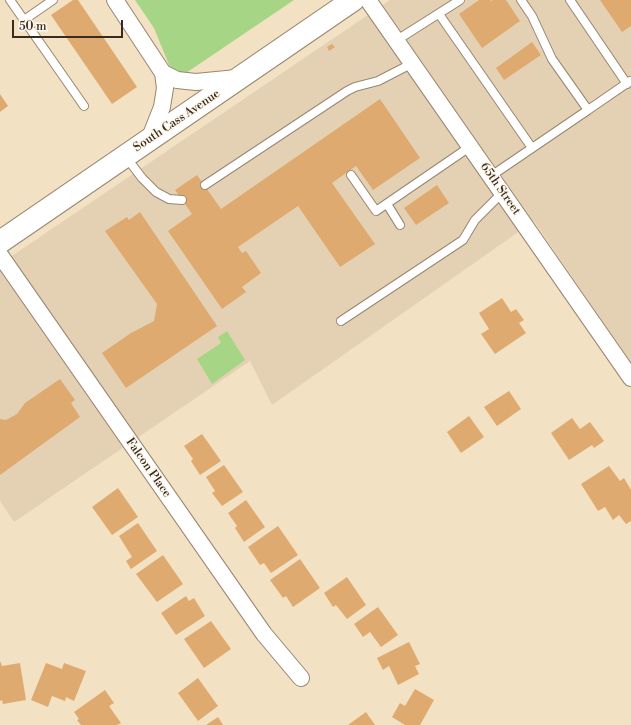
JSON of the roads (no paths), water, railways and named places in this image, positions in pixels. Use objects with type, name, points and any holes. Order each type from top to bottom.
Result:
[{"type":"main road","name":"South Cass Avenue","points":[[0,242],[353,0]]},
{"type":"street","points":[[115,0],[163,73],[165,88],[162,107],[149,140]]},
{"type":"street","name":"65th Street","points":[[368,0],[631,378]]},
{"type":"street","points":[[163,73],[177,80],[196,82],[239,78]]},
{"type":"street","name":"Falcon Place","points":[[0,254],[264,634],[301,678]]},
{"type":"lane","points":[[10,0],[84,106]]},
{"type":"lane","points":[[24,20],[53,0]]},
{"type":"lane","points":[[397,40],[460,0]]},
{"type":"lane","points":[[521,0],[532,16],[552,59],[588,110]]},
{"type":"lane","points":[[491,176],[629,82],[570,0]]},
{"type":"lane","points":[[439,14],[532,148]]},
{"type":"lane","points":[[205,186],[347,91],[355,87],[378,81],[413,63]]},
{"type":"lane","points":[[351,175],[376,211],[471,146]]},
{"type":"lane","points":[[125,156],[142,178],[156,192],[170,199],[182,200]]},
{"type":"lane","points":[[341,321],[463,240],[475,220],[502,193]]},
{"type":"lane","points":[[386,204],[400,225]]}]
